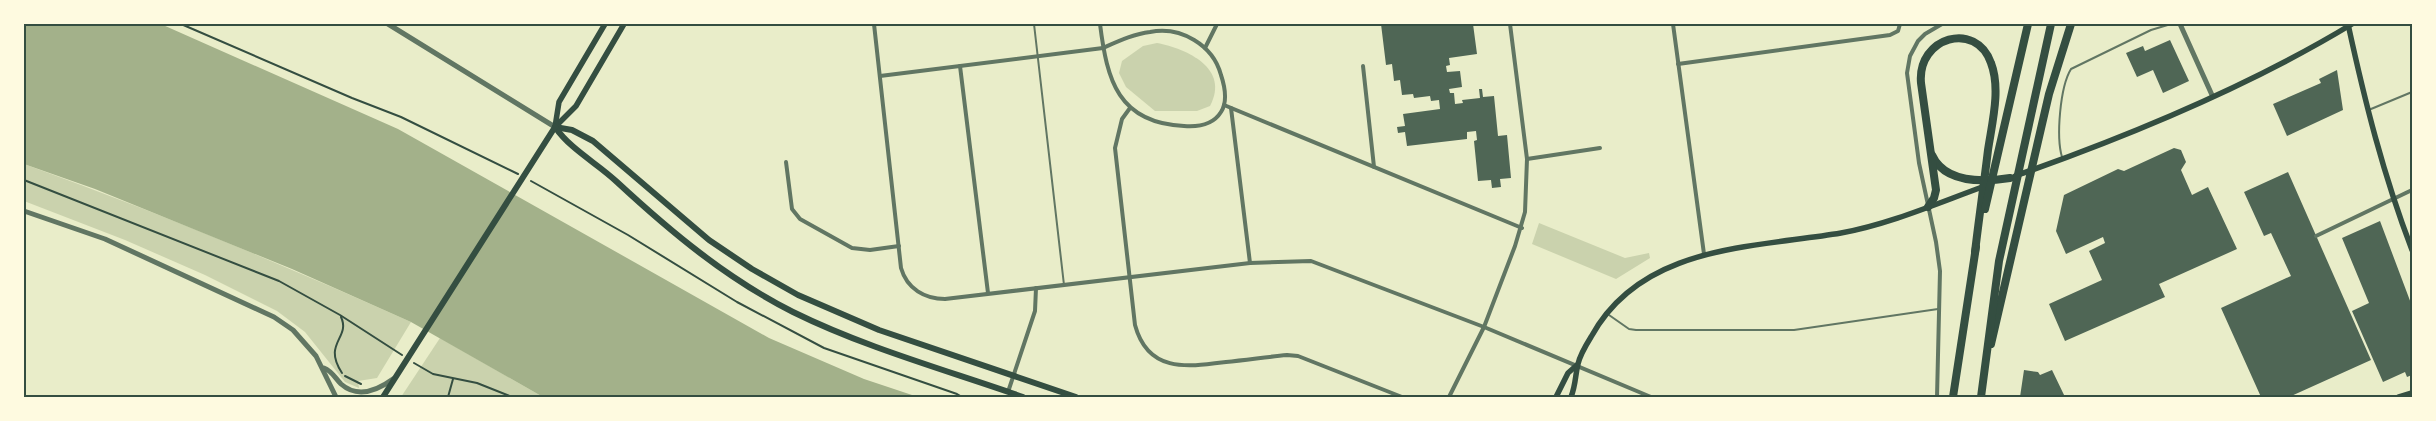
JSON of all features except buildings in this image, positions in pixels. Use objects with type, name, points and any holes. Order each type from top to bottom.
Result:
[{"type":"highway","points":[[1975,252],[2028,24]]},
{"type":"highway","points":[[1981,397],[1999,261],[2051,24]]},
{"type":"highway","points":[[1983,379],[2049,94],[2071,24]]},
{"type":"highway","points":[[1928,206],[1933,201],[1936,190],[1920,78],[1924,58],[1931,48],[1945,40],[1956,38],[1973,42],[1988,56],[1992,65],[1994,82],[1992,116],[1975,252],[1953,397]]},
{"type":"highway","points":[[1928,141],[1934,159],[1942,170],[1964,178],[1982,180],[2010,178]]},
{"type":"main road","points":[[605,24],[561,97],[556,110],[555,127],[569,144],[609,174],[675,235],[717,266],[761,294],[800,315],[856,339],[1023,397]]},
{"type":"main road","points":[[384,397],[394,378],[555,127],[573,110],[624,24]]},
{"type":"main road","points":[[1556,397],[1568,373],[1577,365],[1592,335],[1607,314],[1638,282],[1668,267],[1704,254],[1851,231],[2010,178],[2125,135],[2288,60],[2349,24],[2367,110],[2393,199],[2412,250]]},
{"type":"main road","points":[[555,127],[572,130],[586,136],[709,240],[752,270],[791,291],[846,317],[1076,397]]},
{"type":"main road","points":[[1571,397],[1576,382],[1577,365]]},
{"type":"main road","points":[[2402,397],[2412,393]]},
{"type":"street","points":[[388,24],[555,127]]},
{"type":"street","points":[[874,24],[903,274],[910,285],[920,293],[939,299],[1250,263],[1311,260],[1484,327],[1651,397]]},
{"type":"street","points":[[880,76],[1103,48],[1133,36],[1161,31],[1188,36],[1205,48],[1213,57],[1220,71],[1224,86],[1224,105],[1217,118],[1208,123],[1191,127],[1159,123],[1130,108],[1122,101],[1115,86],[1103,48],[1100,24]]},
{"type":"street","points":[[1205,48],[1217,24]]},
{"type":"street","points":[[1449,397],[1484,327],[1522,228],[1527,195],[1527,159],[1510,24]]},
{"type":"street","points":[[1673,24],[1704,254]]},
{"type":"street","points":[[1678,64],[1890,35],[1898,31],[1900,24]]},
{"type":"street","points":[[1937,397],[1940,309],[1938,258],[1917,155],[1907,80],[1910,56],[1921,37],[1942,24]]},
{"type":"street","points":[[2180,24],[2212,95]]},
{"type":"street","points":[[960,66],[988,294]]},
{"type":"street","points":[[1363,66],[1374,167]]},
{"type":"street","points":[[1224,105],[1522,228]]},
{"type":"street","points":[[1130,108],[1122,119],[1115,148],[1138,336],[1145,347],[1164,362],[1176,365],[1197,366],[1287,355],[1298,356],[1402,397]]},
{"type":"street","points":[[1231,108],[1250,263]]},
{"type":"street","points":[[1527,159],[1600,148]]},
{"type":"street","points":[[786,162],[792,209],[800,219],[852,248],[870,250],[899,246]]},
{"type":"street","points":[[2316,236],[2412,190]]},
{"type":"street","points":[[24,211],[105,239],[262,310],[292,330],[311,350],[324,368],[330,388],[336,397]]},
{"type":"street","points":[[1008,392],[1035,311],[1036,288]]},
{"type":"street","points":[[324,368],[330,370],[342,384],[360,392],[372,391],[394,378]]},
{"type":"lane","points":[[1034,24],[1064,285]]},
{"type":"lane","points":[[2063,159],[2058,137],[2062,106],[2071,69],[2151,30],[2171,24]]},
{"type":"lane","points":[[2367,110],[2412,92]]},
{"type":"lane","points":[[1607,314],[1629,329],[1636,330],[1794,330],[1940,309]]},
{"type":"path","points":[[181,24],[352,98],[401,117],[509,169],[628,235],[737,302],[824,348],[962,397]]},
{"type":"path","points":[[24,180],[279,281],[340,315],[425,370],[453,379],[477,383],[512,397]]},
{"type":"path","points":[[340,315],[344,325],[334,347],[334,358],[344,375],[361,384]]},
{"type":"path","points":[[448,397],[453,379]]},
{"type":"shaded area","points":[[24,24],[163,25],[398,129],[769,338],[864,379],[918,397],[543,397],[411,322],[292,269],[95,189],[24,164]]},
{"type":"shaded area","points":[[1157,43],[1181,50],[1202,62],[1210,71],[1214,81],[1215,93],[1210,106],[1197,111],[1155,111],[1126,87],[1119,73],[1122,61],[1143,46]]},
{"type":"shaded area","points":[[24,164],[122,200],[219,239],[411,322],[377,378],[358,381],[359,388],[345,382],[305,332],[277,311],[205,275],[125,240],[24,201]]},
{"type":"shaded area","points":[[1539,223],[1625,258],[1649,253],[1650,258],[1616,279],[1532,244]]},
{"type":"shaded area","points":[[440,338],[543,397],[401,397]]}]
